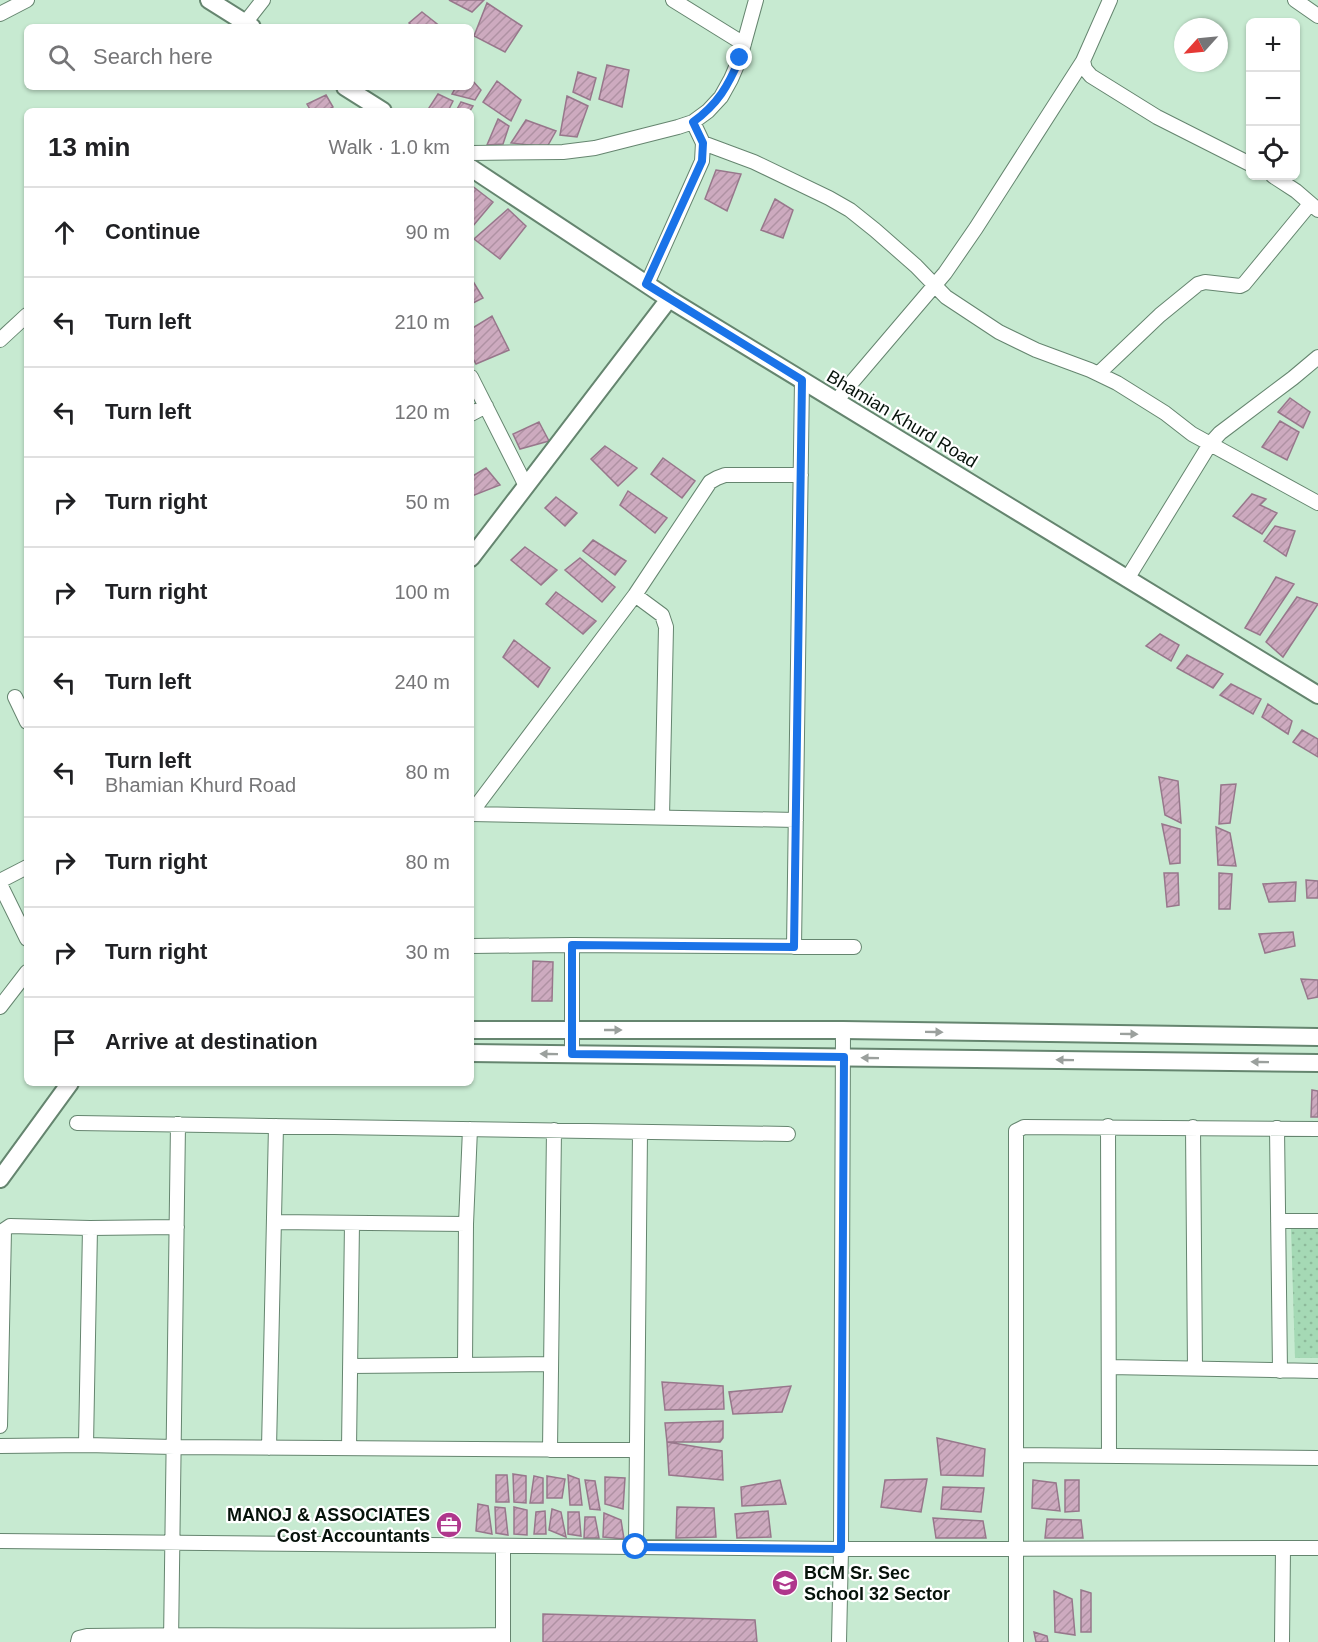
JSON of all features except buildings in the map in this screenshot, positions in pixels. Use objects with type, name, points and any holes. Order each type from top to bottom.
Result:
[{"type":"street","points":[[0,14],[27,0]]},
{"type":"street","points":[[209,0],[246,24]]},
{"type":"street","points":[[249,24],[263,0]]},
{"type":"street","points":[[673,0],[744,44]]},
{"type":"street","points":[[474,153],[563,152],[595,148],[693,122],[721,97],[731,79],[740,58],[756,0]]},
{"type":"street","points":[[836,401],[934,286],[976,228],[1083,61],[1110,0]]},
{"type":"street","points":[[1295,0],[1318,16]]},
{"type":"street","points":[[1083,61],[1085,69],[1091,76],[1148,112],[1246,162]]},
{"type":"street","points":[[350,90],[378,108]]},
{"type":"street","points":[[646,284],[702,161],[703,143],[693,122]]},
{"type":"street","points":[[703,143],[763,166],[850,210],[910,261],[946,297],[999,332],[1036,350],[1098,374],[1136,393],[1192,434],[1318,503]]},
{"type":"street","name":"Bhamian Khurd Road","points":[[474,170],[669,299],[1318,695]]},
{"type":"street","points":[[1098,374],[1160,315],[1198,284],[1205,282],[1240,286],[1244,284],[1314,207],[1279,180]]},
{"type":"street","points":[[474,554],[669,299]]},
{"type":"street","points":[[0,340],[24,318]]},
{"type":"street","points":[[1127,579],[1210,444],[1220,433],[1318,357]]},
{"type":"street","points":[[794,947],[802,380]]},
{"type":"street","points":[[474,383],[526,486]]},
{"type":"street","points":[[474,412],[486,406]]},
{"type":"street","points":[[474,809],[635,595],[710,482],[725,476],[801,475]]},
{"type":"street","points":[[635,595],[662,615],[666,627],[662,817]]},
{"type":"street","points":[[15,698],[24,716]]},
{"type":"street","points":[[474,813],[796,820]]},
{"type":"street","points":[[24,869],[0,883],[24,933]]},
{"type":"street","points":[[572,945],[572,1054]]},
{"type":"street","points":[[474,946],[854,947]]},
{"type":"street","points":[[0,1007],[24,976]]},
{"type":"street","points":[[474,1030],[843,1030],[1318,1037]]},
{"type":"street","points":[[838,1642],[841,1549],[843,1030]]},
{"type":"street","points":[[474,1053],[1318,1063]]},
{"type":"street","points":[[0,1179],[68,1086]]},
{"type":"street","points":[[77,1123],[789,1134]]},
{"type":"street","points":[[172,1638],[178,1124]]},
{"type":"street","points":[[269,1448],[276,1126]]},
{"type":"street","points":[[1108,1126],[1109,1456]]},
{"type":"street","points":[[1016,1642],[1016,1131],[1024,1127],[1108,1126],[1318,1129]]},
{"type":"street","points":[[1193,1127],[1195,1369]]},
{"type":"street","points":[[1277,1128],[1280,1371]]},
{"type":"street","points":[[465,1365],[466,1224],[470,1129]]},
{"type":"street","points":[[550,1450],[554,1130]]},
{"type":"street","points":[[636,1547],[640,1132]]},
{"type":"street","points":[[1278,1221],[1318,1221]]},
{"type":"street","points":[[274,1222],[466,1224]]},
{"type":"street","points":[[349,1448],[352,1223]]},
{"type":"street","points":[[0,1426],[4,1230],[10,1226],[177,1227]]},
{"type":"street","points":[[86,1445],[90,1228]]},
{"type":"street","points":[[350,1366],[551,1365]]},
{"type":"street","points":[[1109,1367],[1318,1371]]},
{"type":"street","points":[[0,1446],[637,1450]]},
{"type":"street","points":[[1016,1455],[1318,1458]]},
{"type":"street","points":[[0,1541],[841,1549],[1318,1548]]},
{"type":"street","points":[[78,1642],[79,1638],[87,1636],[503,1639],[503,1546]]},
{"type":"street","points":[[1282,1642],[1283,1548]]},
{"type":"green space","points":[[1291,1228],[1318,1228],[1318,1358],[1295,1358]]},
{"type":"place","name":"MANOJ & ASSOCIATES Cost Accountants","points":[[449,1525]]},
{"type":"place","name":"BCM Sr. Sec School 32 Sector","points":[[785,1583]]},
{"type":"route","points":[[636,1547],[841,1549],[844,1057],[572,1054],[572,945],[794,947],[802,380],[646,284],[702,161],[703,143],[693,122],[721,97],[740,58]]}]
